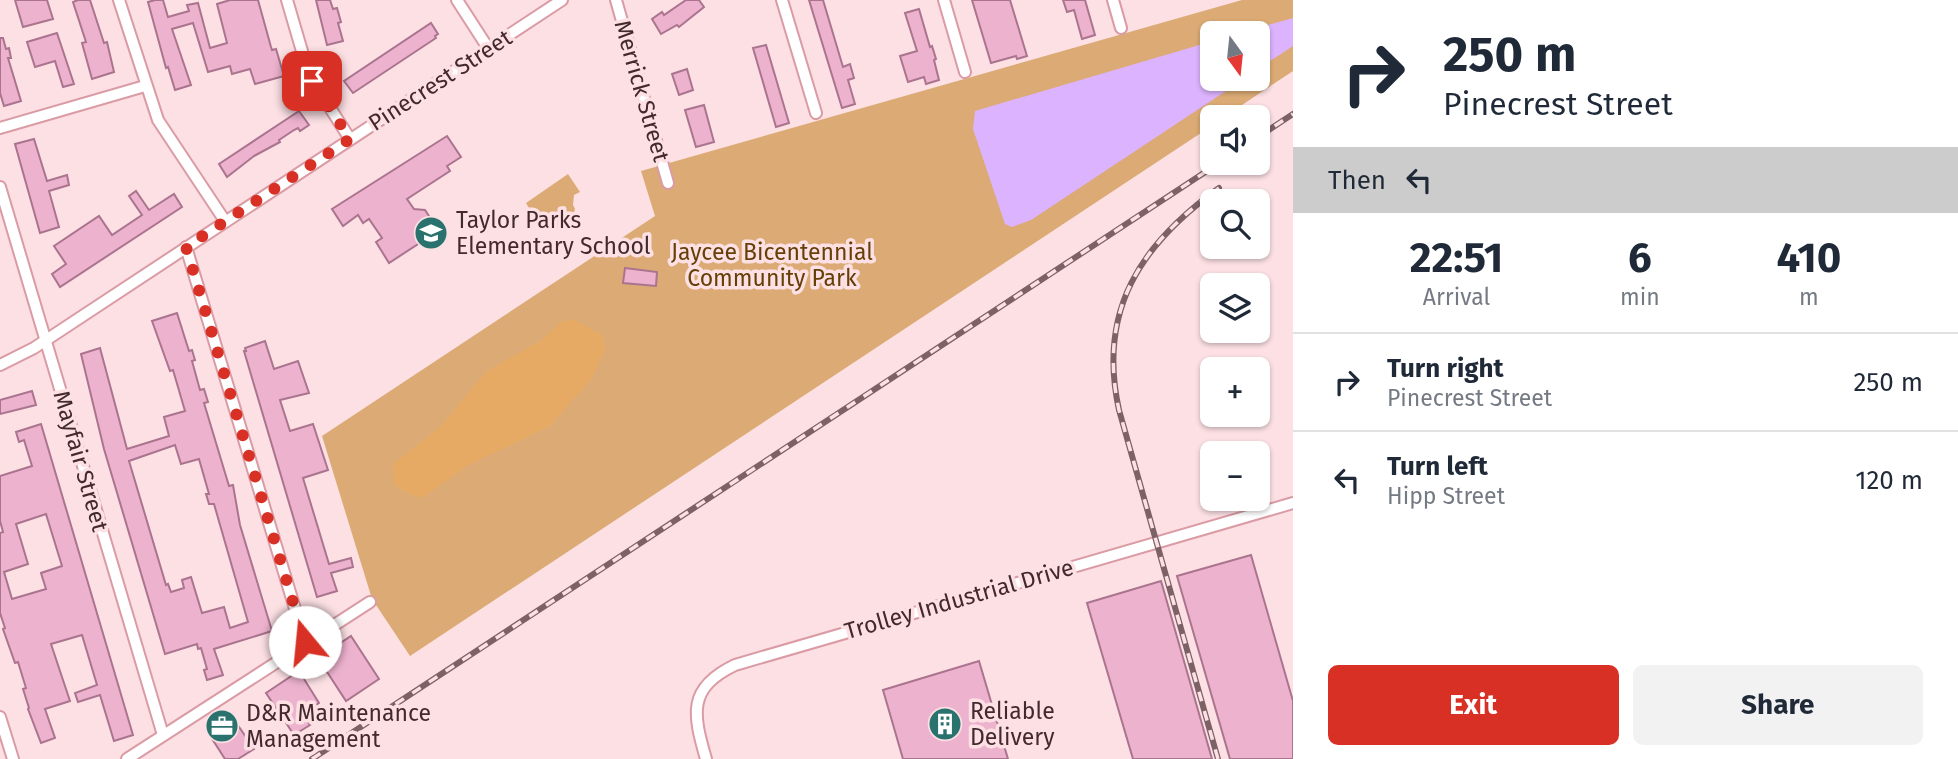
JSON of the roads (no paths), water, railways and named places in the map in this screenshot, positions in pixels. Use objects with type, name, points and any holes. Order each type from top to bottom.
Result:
[{"type":"street","points":[[118,0],[158,120],[225,221]]},
{"type":"street","points":[[287,0],[309,75],[350,139]]},
{"type":"street","points":[[457,0],[488,48]]},
{"type":"street","name":"Pinecrest Street","points":[[0,365],[46,340],[562,0]]},
{"type":"street","name":"Merrick Street","points":[[616,0],[668,183]]},
{"type":"street","points":[[782,0],[816,113]]},
{"type":"street","points":[[944,0],[965,72]]},
{"type":"street","points":[[1113,0],[1121,29]]},
{"type":"street","points":[[0,128],[145,86]]},
{"type":"street","name":"Mayfair Street","points":[[0,187],[163,736]]},
{"type":"street","points":[[186,247],[305,642]]},
{"type":"street","name":"Trolley Industrial Drive","points":[[706,759],[696,721],[703,688],[711,679],[736,665],[1293,503]]},
{"type":"street","points":[[127,759],[370,601]]},
{"type":"street","points":[[0,717],[13,759]]},
{"type":"railway","points":[[1270,129],[1293,114]]},
{"type":"railway","points":[[312,759],[1201,175]]},
{"type":"railway","points":[[1218,759],[1119,410],[1114,374],[1114,341],[1120,311],[1147,256],[1167,232],[1219,188]]},
{"type":"place","name":"Taylor Parks Elementary School","points":[[431,233]]},
{"type":"place","name":"Reliable Delivery","points":[[945,724]]},
{"type":"place","name":"D&R Maintenance Management","points":[[222,726]]},
{"type":"park label","name":"Jaycee Bicentennial Community Park","points":[[772,265]]}]
